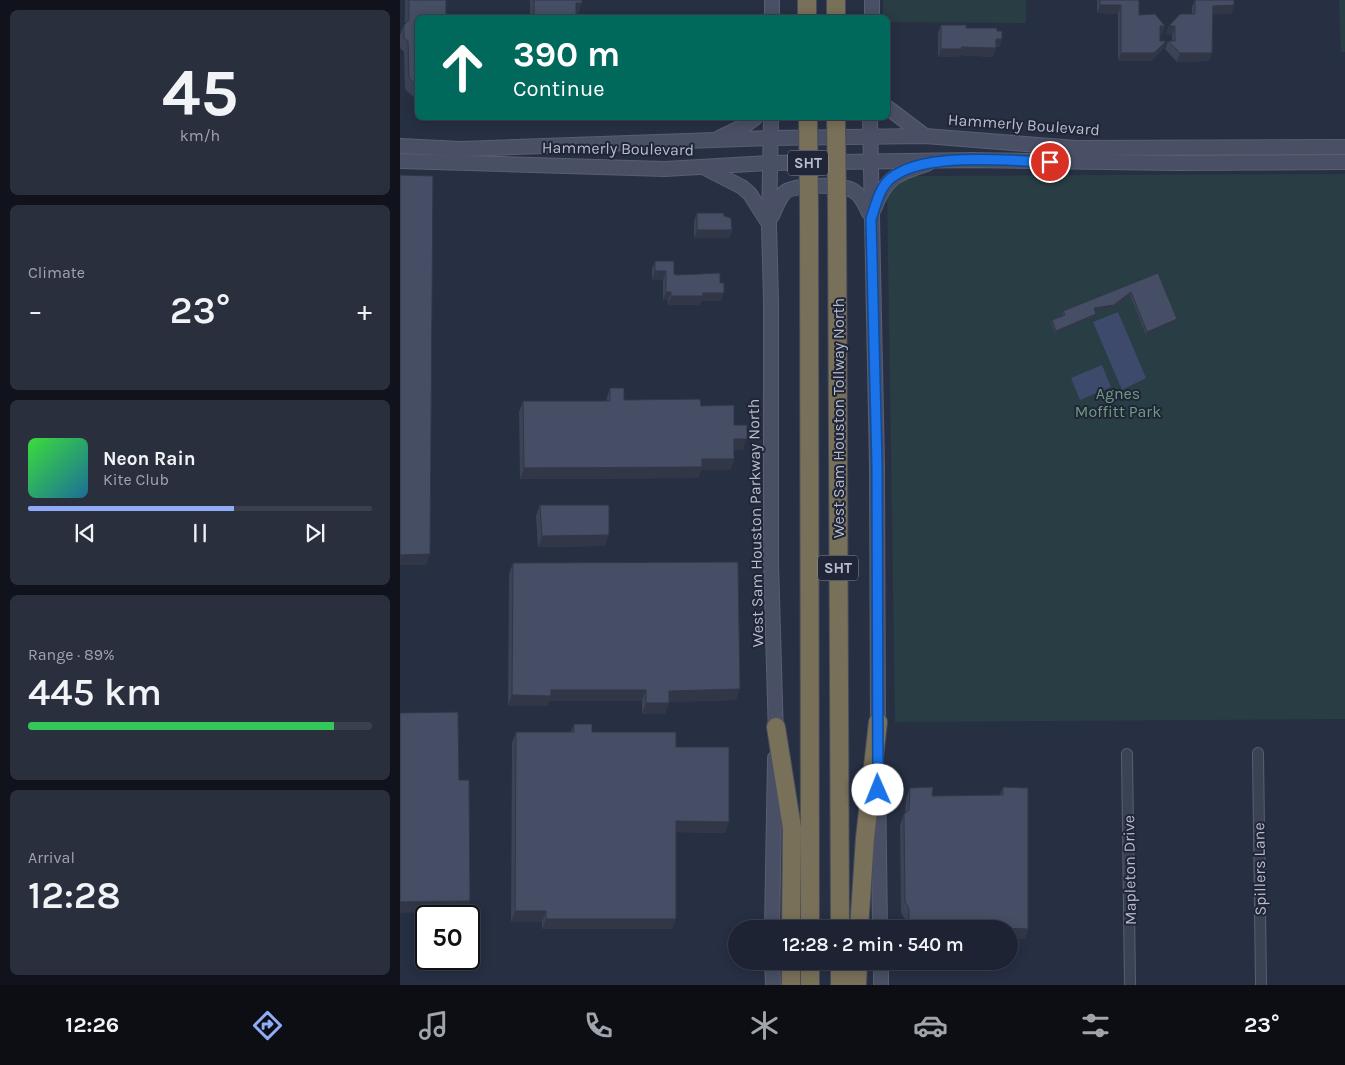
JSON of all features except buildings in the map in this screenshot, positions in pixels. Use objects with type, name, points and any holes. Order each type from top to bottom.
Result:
[{"type":"highway","points":[[807,0],[808,15]]},
{"type":"highway","points":[[836,0],[836,15]]},
{"type":"highway","name":"West Sam Houston Tollway North","points":[[808,120],[810,920]]},
{"type":"highway","name":"West Sam Houston Tollway North","points":[[836,120],[840,920]]},
{"type":"highway","points":[[860,920],[865,838],[878,722]]},
{"type":"highway","points":[[776,727],[792,828],[791,920]]},
{"type":"highway","points":[[791,970],[791,985]]},
{"type":"highway","points":[[810,970],[810,985]]},
{"type":"highway","points":[[840,970],[840,985]]},
{"type":"highway","points":[[858,970],[858,985]]},
{"type":"main road","points":[[772,0],[772,15]]},
{"type":"main road","points":[[872,0],[872,15]]},
{"type":"main road","points":[[890,110],[925,136]]},
{"type":"main road","points":[[714,140],[752,120]]},
{"type":"main road","name":"West Sam Houston Parkway North","points":[[771,120],[769,225],[771,300],[771,562],[776,727],[772,920]]},
{"type":"main road","points":[[870,120],[877,465],[880,920]]},
{"type":"main road","name":"Hammerly Boulevard","points":[[400,146],[461,150],[770,138],[925,136],[1076,148],[1345,147]]},
{"type":"main road","points":[[871,219],[881,190],[890,179],[899,173],[940,160]]},
{"type":"main road","name":"Hammerly Boulevard","points":[[400,161],[665,169],[769,163],[940,160],[1345,162]]},
{"type":"main road","points":[[703,167],[750,194],[769,225]]},
{"type":"main road","points":[[769,225],[779,200],[787,191],[798,188],[844,186],[856,192],[863,200],[871,219]]},
{"type":"main road","points":[[772,970],[773,985]]},
{"type":"main road","points":[[881,970],[881,985]]},
{"type":"street","name":"Spillers Lane","points":[[1258,753],[1261,985]]},
{"type":"street","name":"Mapleton Drive","points":[[1127,754],[1130,985]]},
{"type":"green space","points":[[883,0],[1026,0],[1026,23],[890,22],[890,15],[883,15]]},
{"type":"green space","points":[[1339,0],[1345,0],[1345,52],[1341,52]]},
{"type":"green space","name":"Agnes Moffitt Park","points":[[1345,174],[1345,719],[895,722],[887,189],[904,176]]},
{"type":"water","points":[[1118,312],[1146,378],[1122,390],[1093,322]]},
{"type":"water","points":[[1102,365],[1111,387],[1080,400],[1071,378]]},
{"type":"route","points":[[878,790],[877,465],[871,219],[881,190],[890,179],[899,173],[940,160],[1050,162]]}]
